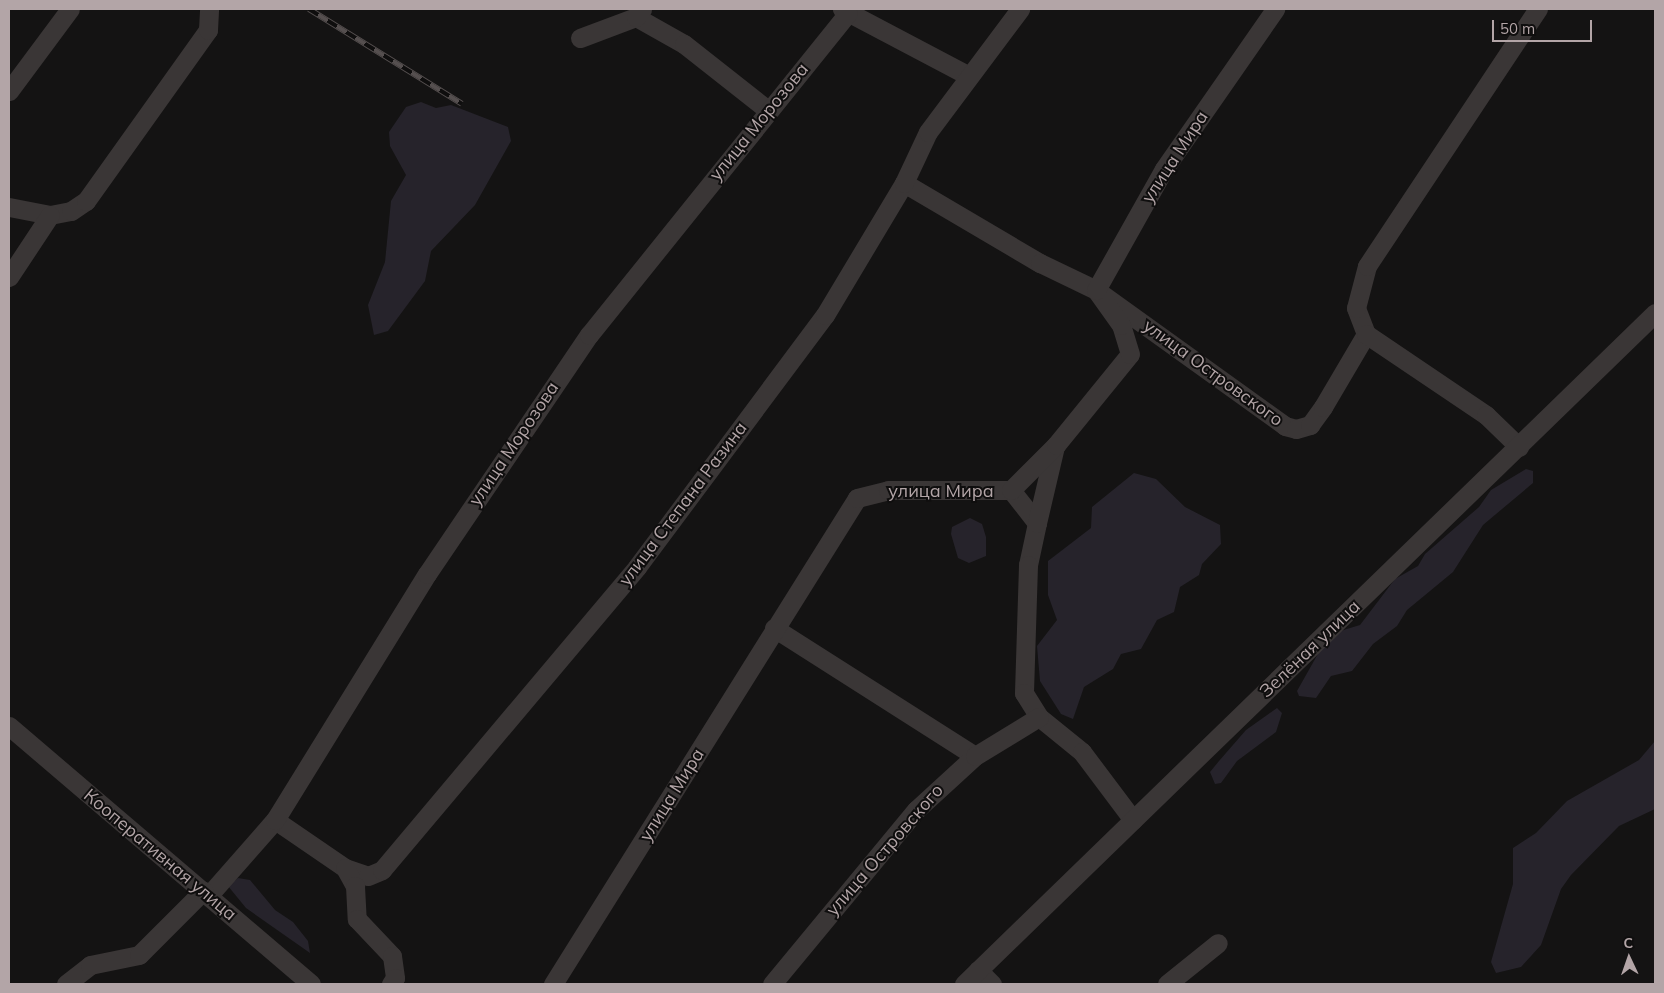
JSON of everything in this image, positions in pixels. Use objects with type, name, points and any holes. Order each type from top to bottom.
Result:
[{"type":"street","points":[[9,91],[70,9]]},
{"type":"street","points":[[9,207],[50,215],[70,211],[97,189],[208,30],[209,9]]},
{"type":"street","name":"улица Степана Разина","points":[[275,820],[345,868],[361,876],[382,870],[637,567],[825,315],[904,183],[928,132],[967,75],[1020,9]]},
{"type":"street","name":"улица Мира","points":[[1096,290],[1164,169],[1275,9]]},
{"type":"street","points":[[1519,447],[1486,415],[1366,334],[1356,308],[1367,266],[1538,9]]},
{"type":"street","points":[[845,11],[967,75]]},
{"type":"street","name":"улица Морозова","points":[[66,984],[90,965],[139,955],[206,893],[275,820],[447,543],[588,335],[845,11]]},
{"type":"street","points":[[580,38],[639,13],[684,44],[768,110]]},
{"type":"street","name":"улица Островского","points":[[904,183],[1040,263],[1096,290],[1285,426],[1296,429],[1310,425],[1323,408],[1366,334]]},
{"type":"street","points":[[9,276],[50,215]]},
{"type":"street","points":[[1096,290],[1121,326],[1130,354]]},
{"type":"street","name":"Зелёная улица","points":[[964,984],[1655,313]]},
{"type":"street","name":"улица Мира","points":[[553,984],[857,498],[888,490],[1011,490],[1056,445],[1130,354],[1140,338],[1158,334]]},
{"type":"street","points":[[1056,445],[1028,565],[1023,630],[1024,693],[1039,717],[1082,752],[1133,820]]},
{"type":"street","points":[[1011,490],[1037,523]]},
{"type":"street","points":[[774,628],[975,756]]},
{"type":"street","name":"улица Островского","points":[[772,984],[916,810],[975,756],[1039,717]]},
{"type":"street","name":"Кооперативная улица","points":[[9,726],[311,984]]},
{"type":"street","points":[[345,868],[355,886],[357,919],[392,956],[395,978],[391,984]]},
{"type":"street","points":[[1167,984],[1218,943]]},
{"type":"street","points":[[978,970],[992,984]]},
{"type":"shaded area","points":[[421,102],[436,108],[451,105],[508,127],[511,141],[475,205],[431,251],[425,281],[388,331],[374,335],[368,305],[385,262],[391,201],[406,175],[390,146],[389,132],[406,107]]},
{"type":"shaded area","points":[[1526,469],[1533,471],[1533,483],[1483,525],[1453,572],[1407,610],[1397,626],[1373,644],[1352,671],[1331,676],[1316,698],[1299,696],[1297,691],[1319,652],[1337,632],[1360,625],[1395,579],[1418,566],[1425,554],[1479,507],[1491,490]]},
{"type":"shaded area","points":[[1134,473],[1156,479],[1185,507],[1220,525],[1221,544],[1202,564],[1199,575],[1180,587],[1174,612],[1157,620],[1141,649],[1121,654],[1113,669],[1084,687],[1073,719],[1061,714],[1040,681],[1037,646],[1057,620],[1048,595],[1048,561],[1091,528],[1092,507]]},
{"type":"shaded area","points":[[970,518],[982,524],[986,537],[986,556],[969,563],[958,558],[951,534],[952,527]]},
{"type":"shaded area","points":[[1277,708],[1282,713],[1276,732],[1237,761],[1221,783],[1215,784],[1210,772],[1246,730]]},
{"type":"shaded area","points":[[1655,741],[1655,809],[1619,826],[1571,875],[1561,889],[1541,945],[1521,967],[1496,973],[1491,962],[1513,884],[1513,848],[1536,833],[1567,801],[1639,760]]},
{"type":"shaded area","points":[[238,878],[250,880],[275,910],[293,922],[308,941],[310,953],[246,908],[228,886]]},
{"type":"railway","points":[[309,9],[462,104]]}]
